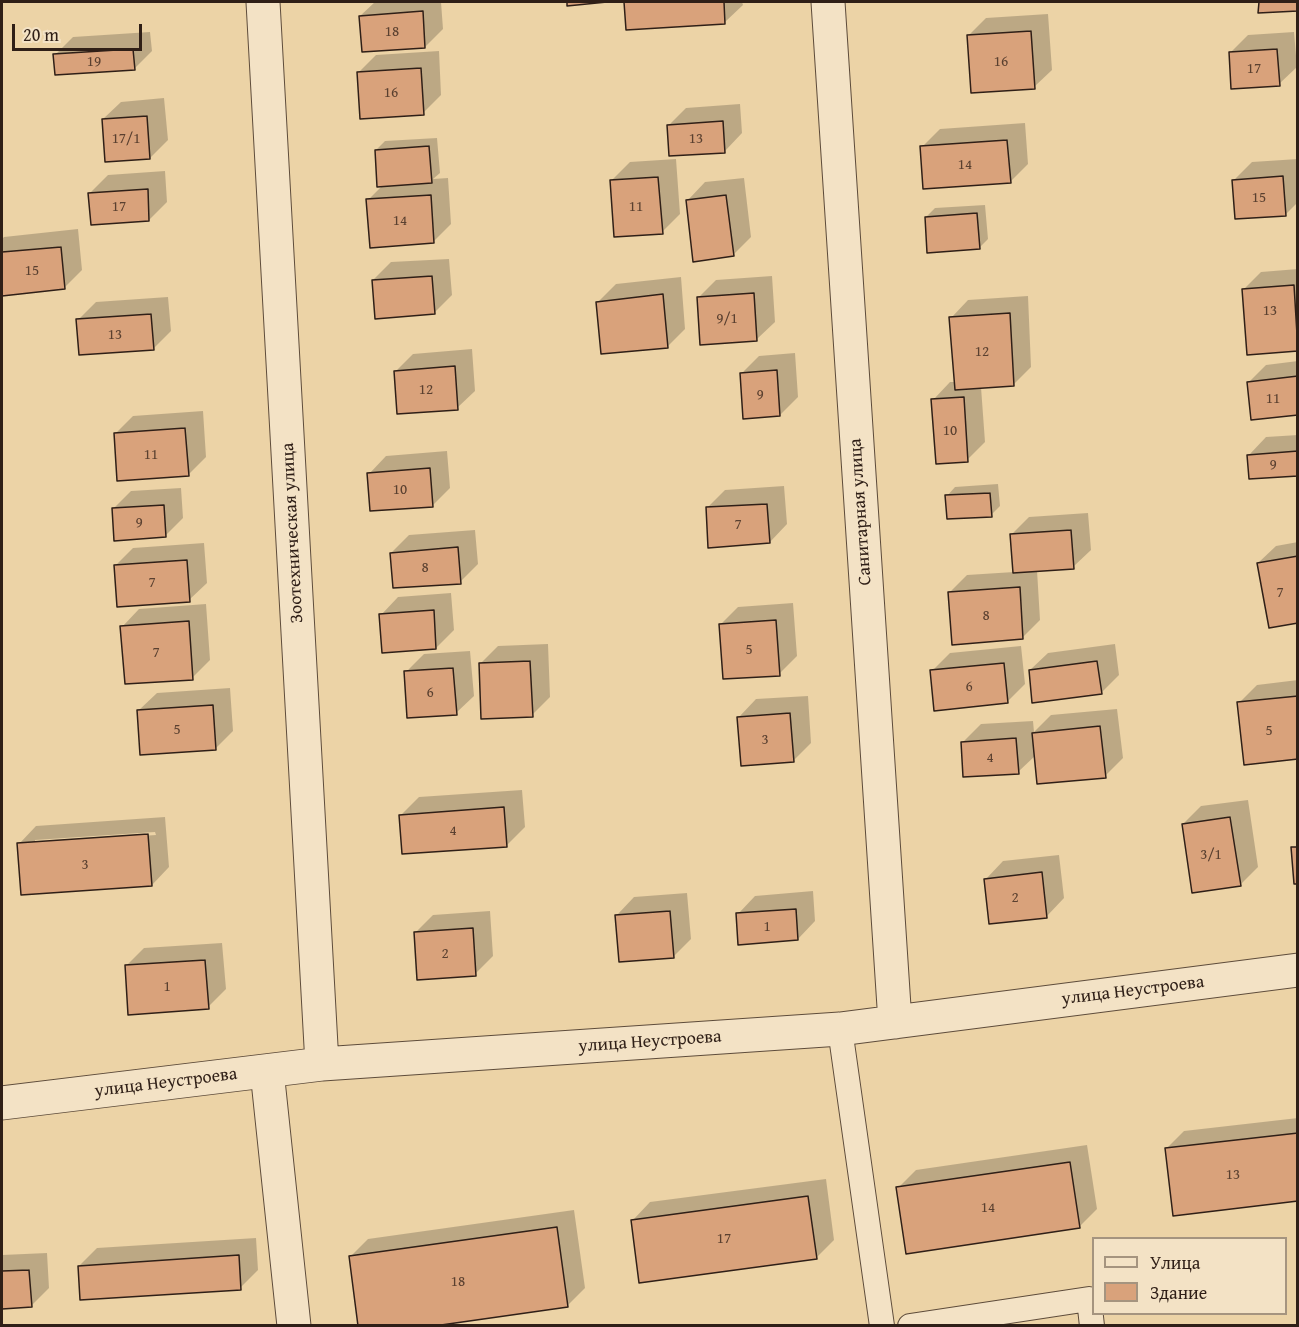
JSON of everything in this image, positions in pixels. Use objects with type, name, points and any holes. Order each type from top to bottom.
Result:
[{"type":"street","name":"Зоотехническая улица","points":[[263,2],[322,1064]]},
{"type":"street","name":"Санитарная улица","points":[[828,2],[895,1022]]},
{"type":"street","name":"улица Неустроева","points":[[2,1103],[322,1064],[840,1029],[1298,970]]},
{"type":"street","points":[[267,1071],[294,1326]]},
{"type":"lane","points":[[840,1029],[882,1326]]},
{"type":"lane","points":[[909,1326],[1089,1299],[1092,1326]]},
{"type":"building","points":[[567,2],[607,2],[567,6]]},
{"type":"building","points":[[624,2],[724,2],[725,24],[626,30]]},
{"type":"building","points":[[1259,2],[1298,2],[1298,11],[1258,13]]},
{"type":"building","points":[[423,11],[425,48],[362,52],[359,16]]},
{"type":"building","points":[[1031,31],[1035,89],[971,93],[967,35]]},
{"type":"building","points":[[133,49],[135,70],[55,75],[53,54]]},
{"type":"building","points":[[1277,49],[1280,86],[1231,89],[1229,52]]},
{"type":"building","points":[[421,68],[424,115],[360,119],[357,72]]},
{"type":"building","points":[[147,116],[150,159],[105,162],[102,119]]},
{"type":"building","points":[[723,121],[725,153],[669,156],[667,125]]},
{"type":"building","points":[[1007,140],[1011,183],[923,189],[920,146]]},
{"type":"building","points":[[429,146],[432,183],[377,187],[375,150]]},
{"type":"building","points":[[1283,176],[1286,216],[1235,219],[1232,180]]},
{"type":"building","points":[[658,177],[663,234],[614,237],[610,180]]},
{"type":"building","points":[[148,189],[149,221],[91,225],[88,193]]},
{"type":"building","points":[[431,195],[434,243],[370,248],[366,199]]},
{"type":"building","points":[[726,195],[734,256],[693,262],[686,200]]},
{"type":"building","points":[[977,213],[980,249],[927,253],[925,217]]},
{"type":"building","points":[[61,247],[65,289],[2,296],[2,252]]},
{"type":"building","points":[[432,276],[435,314],[375,319],[372,280]]},
{"type":"building","points":[[1294,285],[1298,351],[1247,355],[1242,289]]},
{"type":"building","points":[[754,293],[757,341],[700,345],[697,297]]},
{"type":"building","points":[[663,294],[668,348],[601,354],[596,302]]},
{"type":"building","points":[[1010,313],[1014,386],[955,390],[949,317]]},
{"type":"building","points":[[151,314],[154,350],[79,355],[76,319]]},
{"type":"building","points":[[455,366],[458,410],[397,414],[394,371]]},
{"type":"building","points":[[777,370],[780,416],[743,419],[740,373]]},
{"type":"building","points":[[1298,376],[1298,415],[1251,420],[1247,382]]},
{"type":"building","points":[[964,397],[968,462],[936,464],[931,399]]},
{"type":"building","points":[[185,428],[189,476],[117,481],[114,433]]},
{"type":"building","points":[[1298,451],[1298,476],[1249,479],[1247,455]]},
{"type":"building","points":[[430,468],[433,507],[370,511],[367,473]]},
{"type":"building","points":[[990,493],[992,517],[947,519],[945,495]]},
{"type":"building","points":[[767,504],[770,543],[708,548],[706,507]]},
{"type":"building","points":[[164,505],[166,537],[114,541],[112,508]]},
{"type":"building","points":[[1071,530],[1074,569],[1013,573],[1010,534]]},
{"type":"building","points":[[458,547],[461,584],[393,588],[390,553]]},
{"type":"building","points":[[1298,556],[1298,623],[1269,628],[1257,563]]},
{"type":"building","points":[[187,560],[190,602],[117,607],[114,565]]},
{"type":"building","points":[[1020,587],[1023,639],[952,645],[948,592]]},
{"type":"building","points":[[434,610],[436,649],[382,653],[379,614]]},
{"type":"building","points":[[776,620],[780,676],[723,679],[719,624]]},
{"type":"building","points":[[189,621],[193,680],[125,684],[120,626]]},
{"type":"building","points":[[530,661],[533,717],[481,719],[479,663]]},
{"type":"building","points":[[1097,661],[1102,694],[1032,703],[1029,670]]},
{"type":"building","points":[[1004,663],[1008,703],[934,711],[930,670]]},
{"type":"building","points":[[453,668],[457,715],[407,718],[404,671]]},
{"type":"building","points":[[1298,696],[1298,759],[1244,765],[1237,702]]},
{"type":"building","points":[[213,705],[216,750],[140,755],[137,710]]},
{"type":"building","points":[[790,713],[794,762],[741,766],[737,717]]},
{"type":"building","points":[[1100,726],[1106,778],[1037,784],[1032,733]]},
{"type":"building","points":[[1016,738],[1019,774],[963,777],[961,742]]},
{"type":"building","points":[[504,807],[507,847],[402,854],[399,815]]},
{"type":"building","points":[[1230,817],[1241,886],[1192,893],[1182,824]]},
{"type":"building","points":[[148,834],[152,886],[21,895],[17,843]]},
{"type":"building","points":[[1291,847],[1298,847],[1298,884],[1294,884]]},
{"type":"building","points":[[1042,872],[1047,918],[989,924],[984,879]]},
{"type":"building","points":[[796,909],[798,940],[738,945],[736,913]]},
{"type":"building","points":[[670,911],[674,958],[619,962],[615,915]]},
{"type":"building","points":[[473,928],[476,976],[417,980],[414,932]]},
{"type":"building","points":[[205,960],[209,1009],[128,1015],[125,965]]},
{"type":"building","points":[[1298,1133],[1298,1201],[1173,1216],[1165,1148]]},
{"type":"building","points":[[1070,1162],[1080,1228],[906,1254],[896,1187]]},
{"type":"building","points":[[808,1196],[817,1259],[639,1283],[631,1220]]},
{"type":"building","points":[[557,1227],[568,1307],[434,1326],[358,1326],[349,1256]]},
{"type":"building","points":[[239,1255],[241,1290],[80,1300],[78,1266]]},
{"type":"building","points":[[29,1270],[32,1307],[2,1309],[2,1271]]}]
